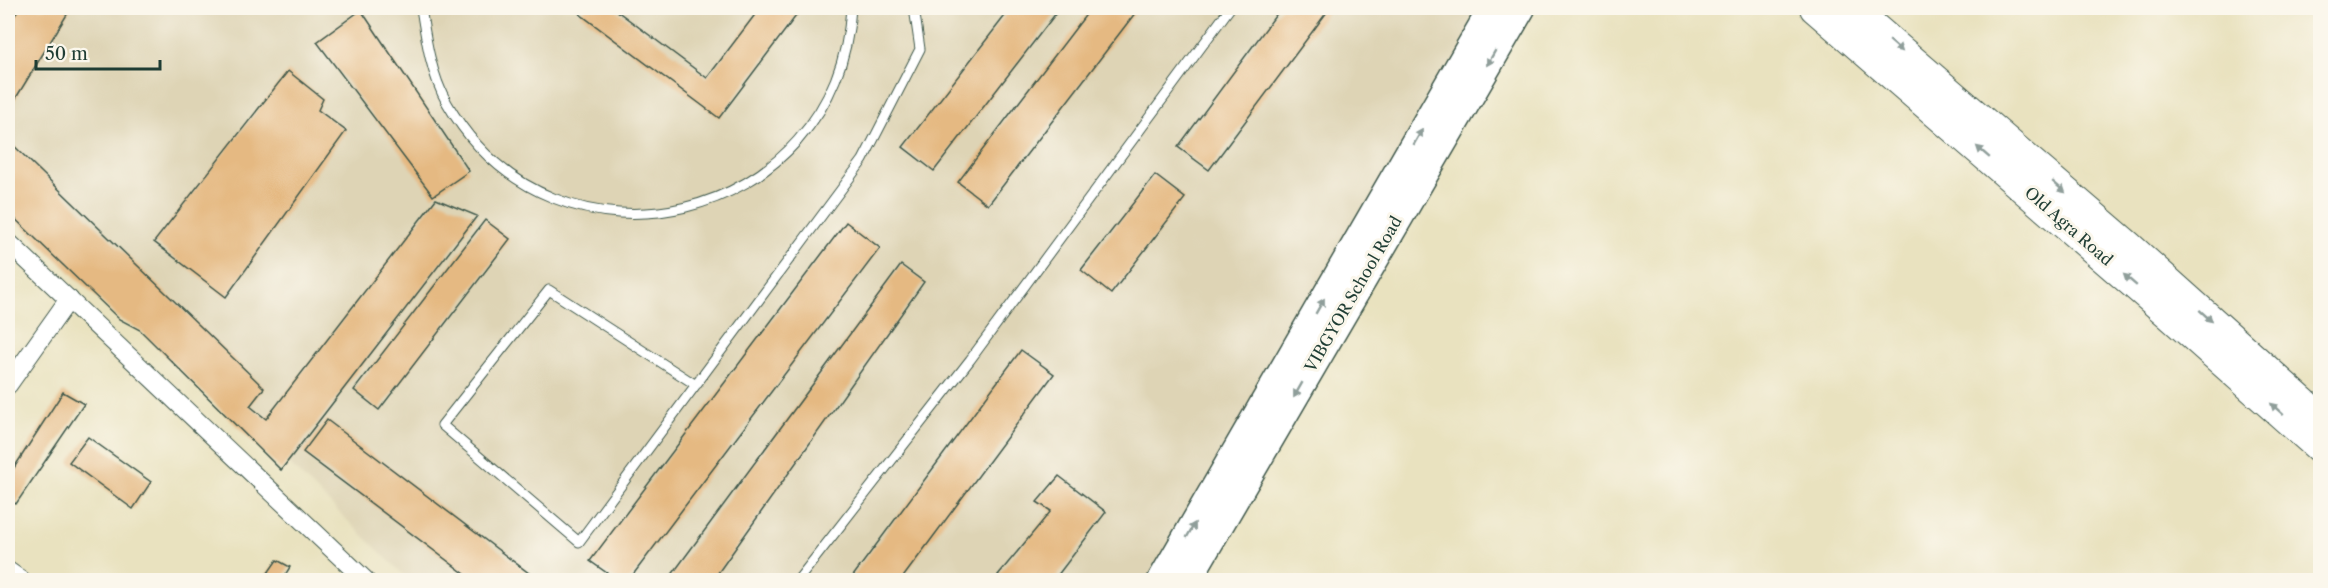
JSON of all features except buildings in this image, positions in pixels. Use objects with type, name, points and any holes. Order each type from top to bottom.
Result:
[{"type":"highway","name":"Old Agra Road","points":[[1815,8],[2320,448]]},
{"type":"highway","points":[[1851,8],[2128,246],[2320,418]]},
{"type":"main road","name":"VIBGYOR School Road","points":[[1162,580],[1493,8]]},
{"type":"main road","name":"VIBGYOR School Road","points":[[1187,580],[1521,8]]},
{"type":"street","points":[[8,242],[365,580]]},
{"type":"street","points":[[8,385],[69,299]]},
{"type":"street","points":[[8,571],[21,580]]},
{"type":"lane","points":[[422,8],[428,53],[447,103],[478,146],[518,180],[566,203],[618,214],[670,212],[722,197],[767,170],[805,132],[833,87],[849,36],[851,8]]},
{"type":"lane","points":[[696,385],[549,290],[442,425],[579,542],[696,385],[862,160],[920,49],[914,8]]},
{"type":"lane","points":[[798,580],[970,360],[1230,8]]},
{"type":"shaded area","points":[[33,8],[1505,8],[1169,580],[409,580],[8,192],[8,47]]}]
